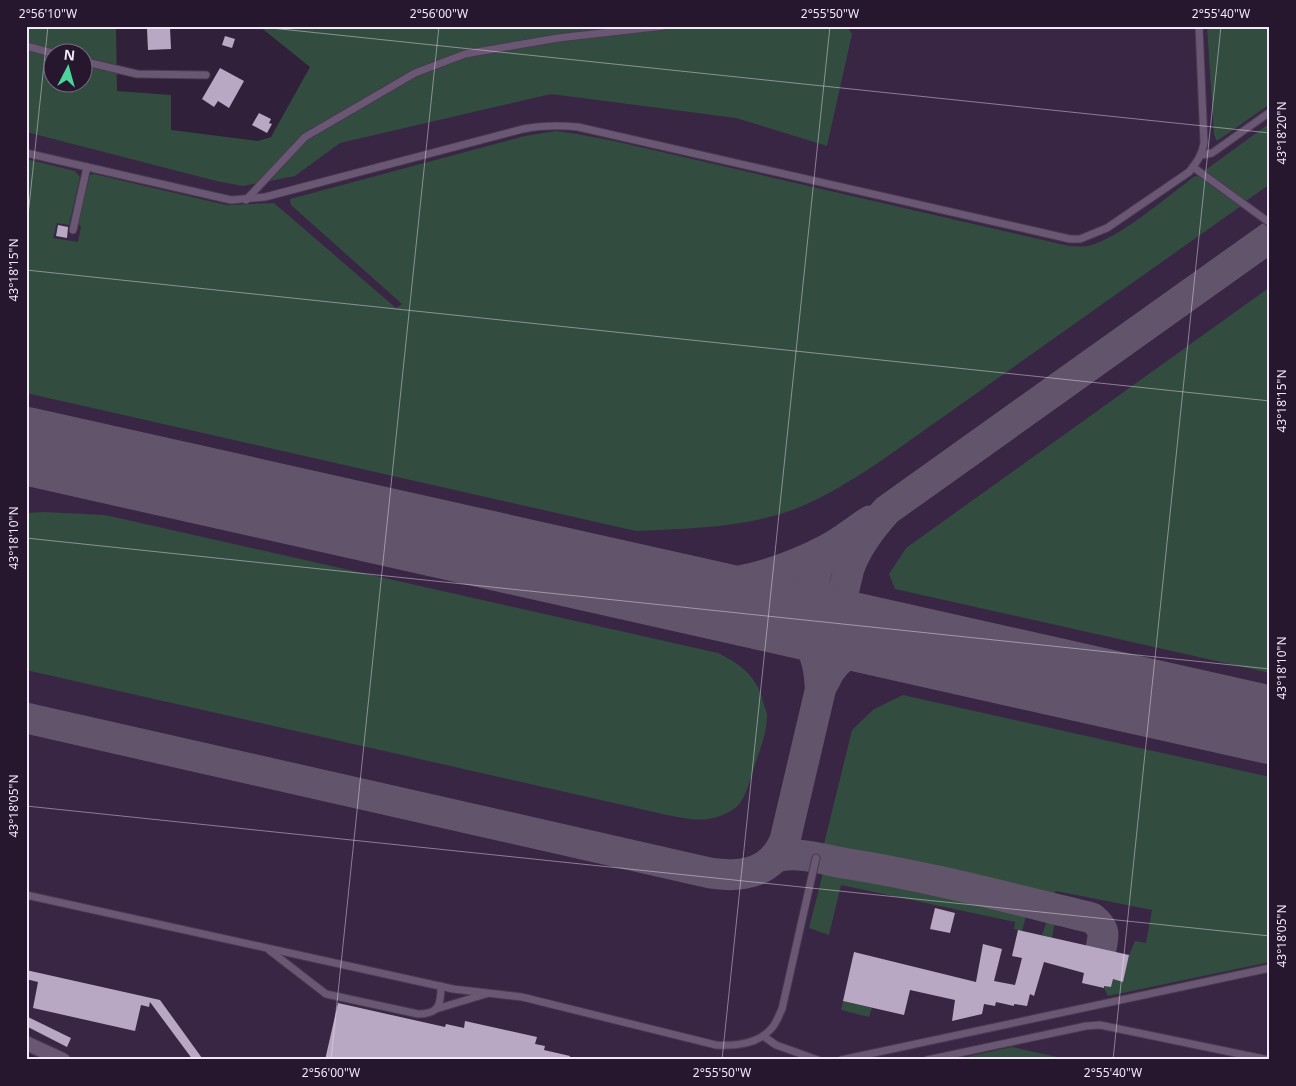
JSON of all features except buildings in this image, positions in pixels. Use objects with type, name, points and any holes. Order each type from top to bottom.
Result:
[{"type":"street","points":[[26,1043],[63,1060]]},
{"type":"lane","points":[[246,200],[305,138],[415,73],[465,54],[558,38],[664,26]]},
{"type":"lane","points":[[26,153],[232,200],[246,200],[265,197],[523,129],[545,124],[560,125],[578,127],[1070,239],[1080,239],[1094,235],[1107,228],[1190,172],[1202,155],[1204,143],[1199,26]]},
{"type":"lane","points":[[26,46],[42,51]]},
{"type":"lane","points":[[92,64],[137,74],[206,75]]},
{"type":"lane","points":[[1202,155],[1212,153],[1270,112]]},
{"type":"lane","points":[[74,230],[87,167]]},
{"type":"lane","points":[[1193,167],[1270,223]]},
{"type":"lane","points":[[26,895],[441,986],[522,997],[716,1045],[734,1046],[763,1036],[772,1028],[782,1008],[816,858]]},
{"type":"lane","points":[[267,948],[326,994],[418,1014],[429,1014],[436,1009],[490,993]]},
{"type":"lane","points":[[841,1060],[1270,968]]},
{"type":"lane","points":[[436,1009],[441,1000],[441,986]]},
{"type":"lane","points":[[927,1060],[1086,1026],[1100,1025],[1270,1060]]},
{"type":"lane","points":[[763,1036],[776,1045],[818,1060]]},
{"type":"shaded area","points":[[625,26],[1270,26],[1270,1060],[40,1060],[26,1053],[26,132],[216,181]]},
{"type":"green space","points":[[26,26],[116,26],[117,91],[171,95],[171,130],[258,141],[271,137],[310,67],[259,26],[847,26],[852,34],[827,146],[736,118],[551,94],[340,143],[295,176],[243,186],[216,181],[26,132]]},
{"type":"green space","points":[[1207,26],[1270,26],[1270,104],[1217,141],[1214,135]]},
{"type":"green space","points":[[1270,123],[1270,184],[1246,201],[1207,175],[1204,171]]},
{"type":"green space","points":[[556,131],[614,141],[1069,246],[1088,246],[1114,235],[1129,226],[1195,176],[1205,178],[1241,206],[858,476],[828,494],[795,509],[737,524],[636,531],[26,393],[26,159],[75,171],[80,177],[69,225],[57,223],[53,238],[78,242],[81,227],[78,223],[90,175],[94,174],[226,205],[274,203],[396,308],[402,304],[291,205],[290,199],[525,136]]},
{"type":"green space","points":[[1270,287],[1270,673],[895,589],[889,574],[906,548]]},
{"type":"green space","points":[[26,513],[105,515],[718,653],[742,667],[753,679],[758,687],[767,713],[764,736],[747,790],[738,806],[725,814],[702,820],[685,818],[26,670]]},
{"type":"green space","points":[[903,695],[1270,777],[1270,962],[1108,996],[1104,986],[1111,987],[1113,979],[1123,981],[1129,955],[1135,941],[1146,943],[1152,910],[1056,891],[1047,900],[926,872],[822,852],[852,730],[874,709]]},
{"type":"green space","points":[[825,865],[927,884],[1028,909],[1022,931],[1014,929],[1015,922],[841,885],[829,935],[809,928]]},
{"type":"green space","points":[[1049,915],[1056,916],[1052,938],[1042,935]]},
{"type":"green space","points":[[843,1001],[872,1008],[869,1017],[841,1010]]},
{"type":"green space","points":[[1012,1047],[1071,1060],[952,1060]]},
{"type":"taxiway","points":[[26,718],[710,873],[733,875],[755,871],[772,860],[785,840],[849,568],[865,537],[876,523],[887,510],[1270,237]]},
{"type":"taxiway","points":[[626,581],[694,586],[736,582],[768,574],[799,563],[839,543],[870,521]]},
{"type":"taxiway","points":[[830,548],[821,560],[816,572],[815,594],[826,615],[848,631]]},
{"type":"taxiway","points":[[762,611],[788,620],[802,632],[812,648],[818,666],[820,684]]},
{"type":"taxiway","points":[[824,682],[830,671],[845,655],[876,643],[899,642]]},
{"type":"taxiway","points":[[775,857],[783,855],[809,856],[906,874],[1092,918],[1103,931],[1101,949]]},
{"type":"runway","points":[[26,446],[1270,725]]}]
